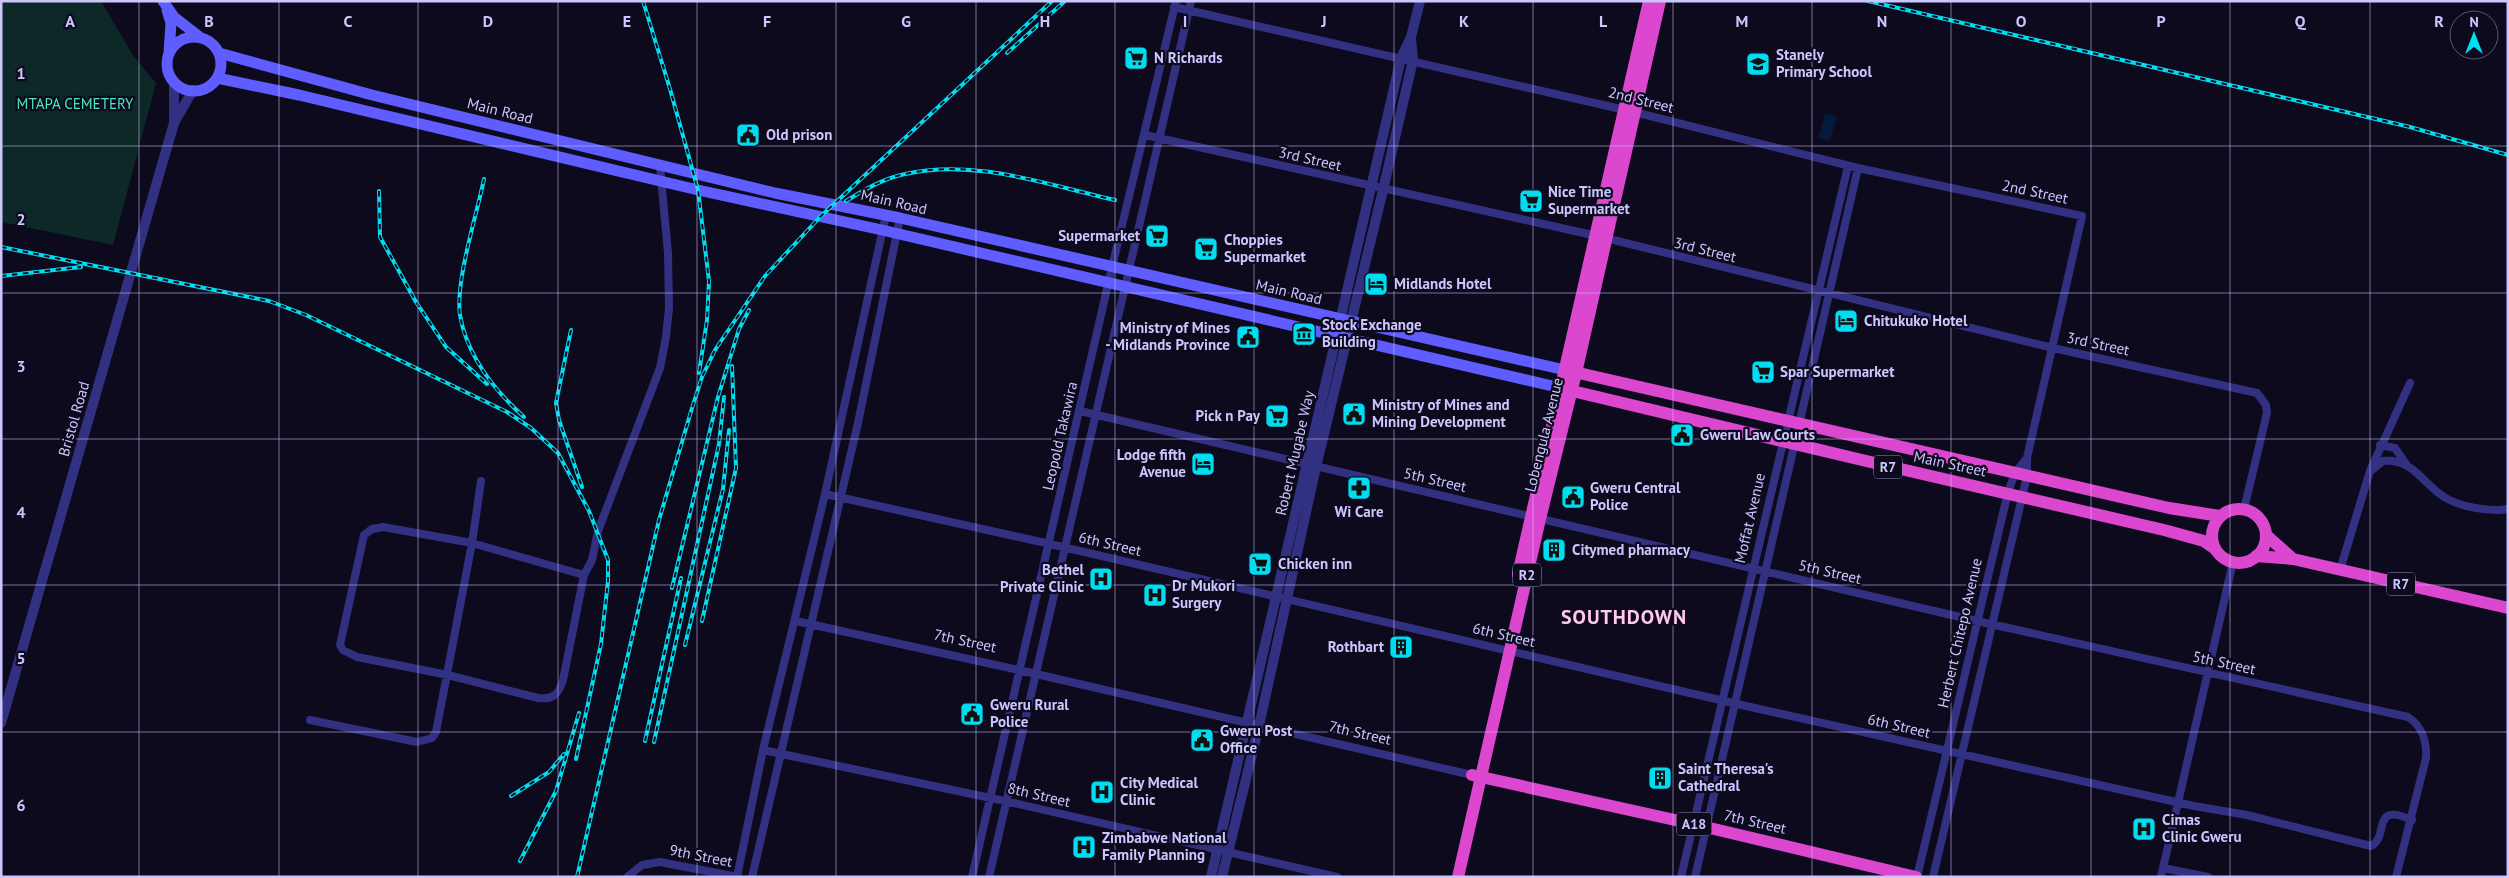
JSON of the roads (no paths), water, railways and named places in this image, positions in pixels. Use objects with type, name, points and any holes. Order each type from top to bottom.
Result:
[{"type":"highway","name":"Lobengula Avenue","points":[[1449,877],[1506,650],[1602,238],[1630,111],[1649,1]]},
{"type":"highway","name":"Lobengula Avenue","points":[[1630,111],[1660,1]]},
{"type":"highway","name":"Main Street","points":[[1571,371],[2169,508],[2220,516],[2236,509],[2244,510]]},
{"type":"highway","name":"Main Street","points":[[1566,389],[1795,445],[1936,478],[2008,492],[2164,530],[2204,541],[2219,554],[2233,562]]},
{"type":"highway","points":[[1651,410],[1656,390]]},
{"type":"highway","points":[[1712,424],[1717,404]]},
{"type":"highway","points":[[1862,460],[1868,439]]},
{"type":"highway","points":[[1936,478],[1942,455]]},
{"type":"highway","points":[[2092,513],[2098,492]]},
{"type":"highway","points":[[2164,530],[2169,508]]},
{"type":"highway","name":"R7","points":[[2244,510],[2260,519],[2266,535],[2293,559]]},
{"type":"highway","points":[[2214,548],[2212,531],[2220,516]]},
{"type":"highway","points":[[2256,556],[2265,543],[2266,535]]},
{"type":"highway","name":"R7","points":[[2233,562],[2250,561],[2256,556],[2293,559],[2508,608]]},
{"type":"highway","name":"Lobengula Avenue","points":[[1458,877],[1475,776]]},
{"type":"highway","name":"7th Street","points":[[1475,776],[1707,827],[1916,877]]},
{"type":"main road","points":[[164,3],[174,17],[201,38],[212,43],[219,53],[221,63],[217,78],[202,89],[193,90],[181,87],[174,81],[168,69],[170,23],[164,3]]},
{"type":"main road","points":[[169,54],[182,40],[201,38]]},
{"type":"main road","name":"Main Road","points":[[219,53],[372,95],[660,166],[775,193],[900,218],[1571,371]]},
{"type":"main road","name":"Main Road","points":[[217,78],[299,95],[662,182],[882,230],[1124,288],[1566,389]]},
{"type":"main road","points":[[540,152],[544,137]]},
{"type":"main road","points":[[992,256],[997,241]]},
{"type":"street","name":"Leopold Takawira","points":[[989,877],[1191,1]]},
{"type":"street","name":"Robert Mugabe Way","points":[[1311,466],[1349,339],[1347,320],[1372,187],[1401,58],[1411,37],[1420,1]]},
{"type":"street","name":"Leopold Takawira","points":[[972,877],[1050,544],[1108,284],[1175,4]]},
{"type":"street","name":"2nd Street","points":[[1175,4],[1190,11],[1413,60],[1630,111],[1848,166],[2082,216],[2079,236]]},
{"type":"street","name":"Robert Mugabe Way","points":[[1211,877],[1222,852],[1259,726],[1282,598],[1337,336],[1347,320],[1383,190],[1413,60],[1411,37]]},
{"type":"street","name":"Bristol Road","points":[[174,81],[174,123]]},
{"type":"street","name":"Bristol Road","points":[[1,723],[174,123],[193,90]]},
{"type":"street","name":"3rd Street","points":[[1145,135],[1602,238],[2053,348],[2257,393],[2266,405],[2267,413],[2244,510]]},
{"type":"street","points":[[584,575],[472,543],[383,527],[372,529],[364,535],[340,640],[343,650],[357,657],[448,675],[538,698],[552,698],[561,687],[584,575],[592,560],[598,532],[660,368],[670,308],[660,166]]},
{"type":"street","name":"Moffat Avenue","points":[[1681,877],[1752,567],[1848,166]]},
{"type":"street","name":"Moffat Avenue","points":[[1696,877],[1831,295],[1858,168]]},
{"type":"street","points":[[737,877],[763,750],[796,621],[886,215]]},
{"type":"street","points":[[752,877],[840,498],[900,218]]},
{"type":"street","name":"Herbert Chitepo Avenue","points":[[1916,877],[2008,492],[2021,474],[2027,458],[2079,236]]},
{"type":"street","points":[[855,360],[870,363]]},
{"type":"street","points":[[2340,570],[2370,471],[2380,445],[2410,383]]},
{"type":"street","name":"5th Street","points":[[1080,411],[1752,567],[1992,625],[2208,674],[2408,716],[2416,722],[2426,749],[2412,820],[2396,877]]},
{"type":"street","points":[[2380,445],[2395,448],[2406,464],[2445,498],[2472,506],[2508,509]]},
{"type":"street","name":"Herbert Chitepo Avenue","points":[[1933,877],[2022,496],[2021,474],[2027,458]]},
{"type":"street","points":[[2370,471],[2376,464],[2384,461],[2406,464]]},
{"type":"street","points":[[310,720],[417,742],[427,741],[436,732],[472,543],[481,481]]},
{"type":"street","name":"6th Street","points":[[825,494],[1050,544],[1736,704],[2178,800],[2194,806],[2246,815],[2371,846],[2377,842],[2383,819],[2387,816],[2398,814],[2412,820]]},
{"type":"street","points":[[2161,877],[2233,562]]},
{"type":"street","name":"Robert Mugabe Way","points":[[1222,877],[1222,852],[1247,723],[1282,598]]},
{"type":"street","name":"7th Street","points":[[796,621],[1019,670],[1475,776]]},
{"type":"street","name":"8th Street","points":[[763,750],[1005,801],[1337,877]]},
{"type":"street","name":"9th Street","points":[[627,877],[642,865],[660,862],[737,877]]},
{"type":"street","points":[[2163,868],[2208,877]]},
{"type":"water","points":[[1825,113],[1837,116],[1830,141],[1818,138]]},
{"type":"railway","points":[[643,1],[698,190],[709,281],[707,320],[699,373]]},
{"type":"railway","points":[[577,877],[659,520],[702,377],[715,350],[765,276],[820,217],[1052,1]]},
{"type":"railway","points":[[1007,53],[1065,1]]},
{"type":"railway","points":[[1868,1],[2410,127],[2508,155]]},
{"type":"railway","points":[[846,201],[889,178],[931,170],[958,169],[1011,175],[1115,200]]},
{"type":"railway","points":[[484,179],[464,267],[459,301],[460,315],[469,344],[483,371],[492,384],[524,417]]},
{"type":"railway","points":[[379,191],[380,237],[416,302],[446,347],[487,384]]},
{"type":"railway","points":[[1,247],[269,301],[306,315],[507,412],[531,428],[558,453],[589,511],[608,560],[608,581],[601,644],[576,759]]},
{"type":"railway","points":[[1,276],[81,267]]},
{"type":"railway","points":[[672,588],[718,397],[739,329],[749,310]]},
{"type":"railway","points":[[571,330],[556,403],[559,420],[582,487]]},
{"type":"railway","points":[[702,621],[736,468],[732,366]]},
{"type":"railway","points":[[654,742],[719,444],[724,397]]},
{"type":"railway","points":[[685,645],[723,489],[729,430]]},
{"type":"railway","points":[[645,741],[681,578]]},
{"type":"railway","points":[[520,861],[556,791],[579,713]]},
{"type":"railway","points":[[511,796],[549,772],[564,754]]},
{"type":"place","name":"N Richards","points":[[1136,58]]},
{"type":"place","name":"Stanely Primary School","points":[[1758,64]]},
{"type":"place","name":"Old prison","points":[[748,135]]},
{"type":"place","name":"Nice Time Supermarket","points":[[1531,201]]},
{"type":"place","name":"Supermarket","points":[[1157,236]]},
{"type":"place","name":"Choppies Supermarket","points":[[1206,249]]},
{"type":"place","name":"Midlands Hotel","points":[[1376,284]]},
{"type":"place","name":"Chitukuko Hotel","points":[[1846,321]]},
{"type":"place","name":"Stock Exchange Building","points":[[1304,334]]},
{"type":"place","name":"Ministry of Mines - Midlands Province","points":[[1248,337]]},
{"type":"place","name":"Spar Supermarket","points":[[1763,372]]},
{"type":"place","name":"Ministry of Mines and Mining Development","points":[[1354,414]]},
{"type":"place","name":"Pick n Pay","points":[[1277,416]]},
{"type":"place","name":"Gweru Law Courts","points":[[1682,435]]},
{"type":"place","name":"Lodge fifth Avenue","points":[[1203,464]]},
{"type":"place","name":"Wi Care","points":[[1359,488]]},
{"type":"place","name":"Gweru Central Police","points":[[1573,497]]},
{"type":"place","name":"Citymed pharmacy","points":[[1554,550]]},
{"type":"place","name":"Chicken inn","points":[[1260,564]]},
{"type":"place","name":"Bethel Private Clinic","points":[[1101,579]]},
{"type":"place","name":"Dr Mukori Surgery","points":[[1155,595]]},
{"type":"place","name":"Rothbart","points":[[1401,647]]},
{"type":"place","name":"Gweru Rural Police","points":[[972,714]]},
{"type":"place","name":"Gweru Post Office","points":[[1202,740]]},
{"type":"place","name":"Saint Theresa's Cathedral","points":[[1660,778]]},
{"type":"place","name":"City Medical Clinic","points":[[1102,792]]},
{"type":"place","name":"Cimas Clinic Gweru","points":[[2144,829]]},
{"type":"place","name":"Zimbabwe National Family Planning","points":[[1084,847]]},
{"type":"district","name":"SOUTHDOWN","points":[[1624,617]]},
{"type":"park label","name":"MTAPA CEMETERY","points":[[75,104]]}]
